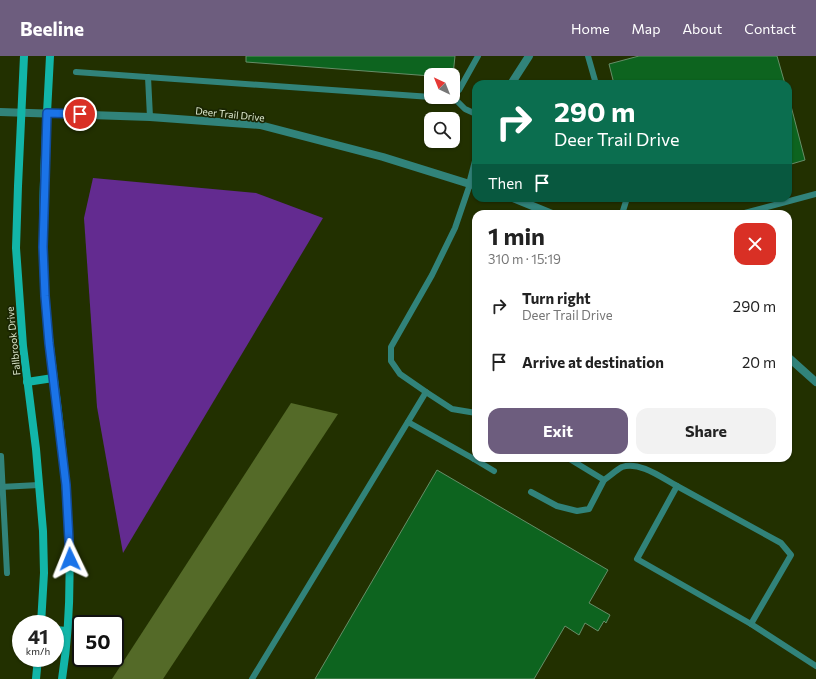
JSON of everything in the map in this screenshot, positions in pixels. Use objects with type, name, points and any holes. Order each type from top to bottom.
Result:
[{"type":"main road","name":"Fallbrook Drive","points":[[24,56],[16,248],[22,339],[43,531],[44,573],[42,615]]},
{"type":"main road","points":[[50,56],[43,247],[49,343],[62,446],[69,529],[70,574],[67,631],[62,679]]},
{"type":"main road","points":[[27,382],[53,378]]},
{"type":"main road","points":[[36,679],[37,667]]},
{"type":"street","points":[[514,80],[529,56]]},
{"type":"street","name":"Deer Trail Drive","points":[[0,112],[150,117],[260,125],[383,157],[472,185]]},
{"type":"street","points":[[523,202],[542,210]]},
{"type":"street","points":[[792,361],[816,382]]},
{"type":"lane","points":[[460,88],[478,56]]},
{"type":"lane","points":[[588,56],[595,80]]},
{"type":"lane","points":[[76,72],[424,97]]},
{"type":"lane","points":[[148,77],[150,117]]},
{"type":"lane","points":[[460,104],[465,109],[472,112]]},
{"type":"lane","points":[[472,187],[436,268],[391,347],[391,361],[400,374],[452,409],[472,412]]},
{"type":"lane","points":[[792,200],[816,194]]},
{"type":"lane","points":[[756,210],[786,202]]},
{"type":"lane","points":[[252,679],[426,392]]},
{"type":"lane","points":[[408,422],[472,456]]},
{"type":"lane","points":[[1,456],[1,487],[7,573]]},
{"type":"lane","points":[[481,462],[494,471]]},
{"type":"lane","points":[[575,462],[604,480]]},
{"type":"lane","points":[[531,492],[557,506],[577,511],[589,509],[604,480],[622,467],[632,465],[645,469],[781,543],[791,555],[751,624]]},
{"type":"lane","points":[[1,487],[39,485]]},
{"type":"lane","points":[[677,486],[637,559],[751,624],[816,666]]},
{"type":"green space","points":[[291,403],[338,414],[163,679],[112,679],[120,667],[124,667],[124,660]]},
{"type":"shaded area","points":[[93,178],[256,193],[323,218],[123,553],[97,407],[84,218]]},
{"type":"building","points":[[246,56],[455,56],[454,68],[424,68],[424,75],[246,62]]},
{"type":"building","points":[[639,56],[777,56],[784,80],[613,80],[609,64]]},
{"type":"building","points":[[792,110],[805,160],[792,164]]},
{"type":"building","points":[[437,470],[608,570],[589,603],[610,615],[606,623],[604,621],[598,631],[585,623],[579,635],[565,626],[534,679],[315,679]]},
{"type":"route","points":[[70,559],[66,485],[49,343],[45,296],[43,247],[44,197],[47,113],[80,114]]}]
